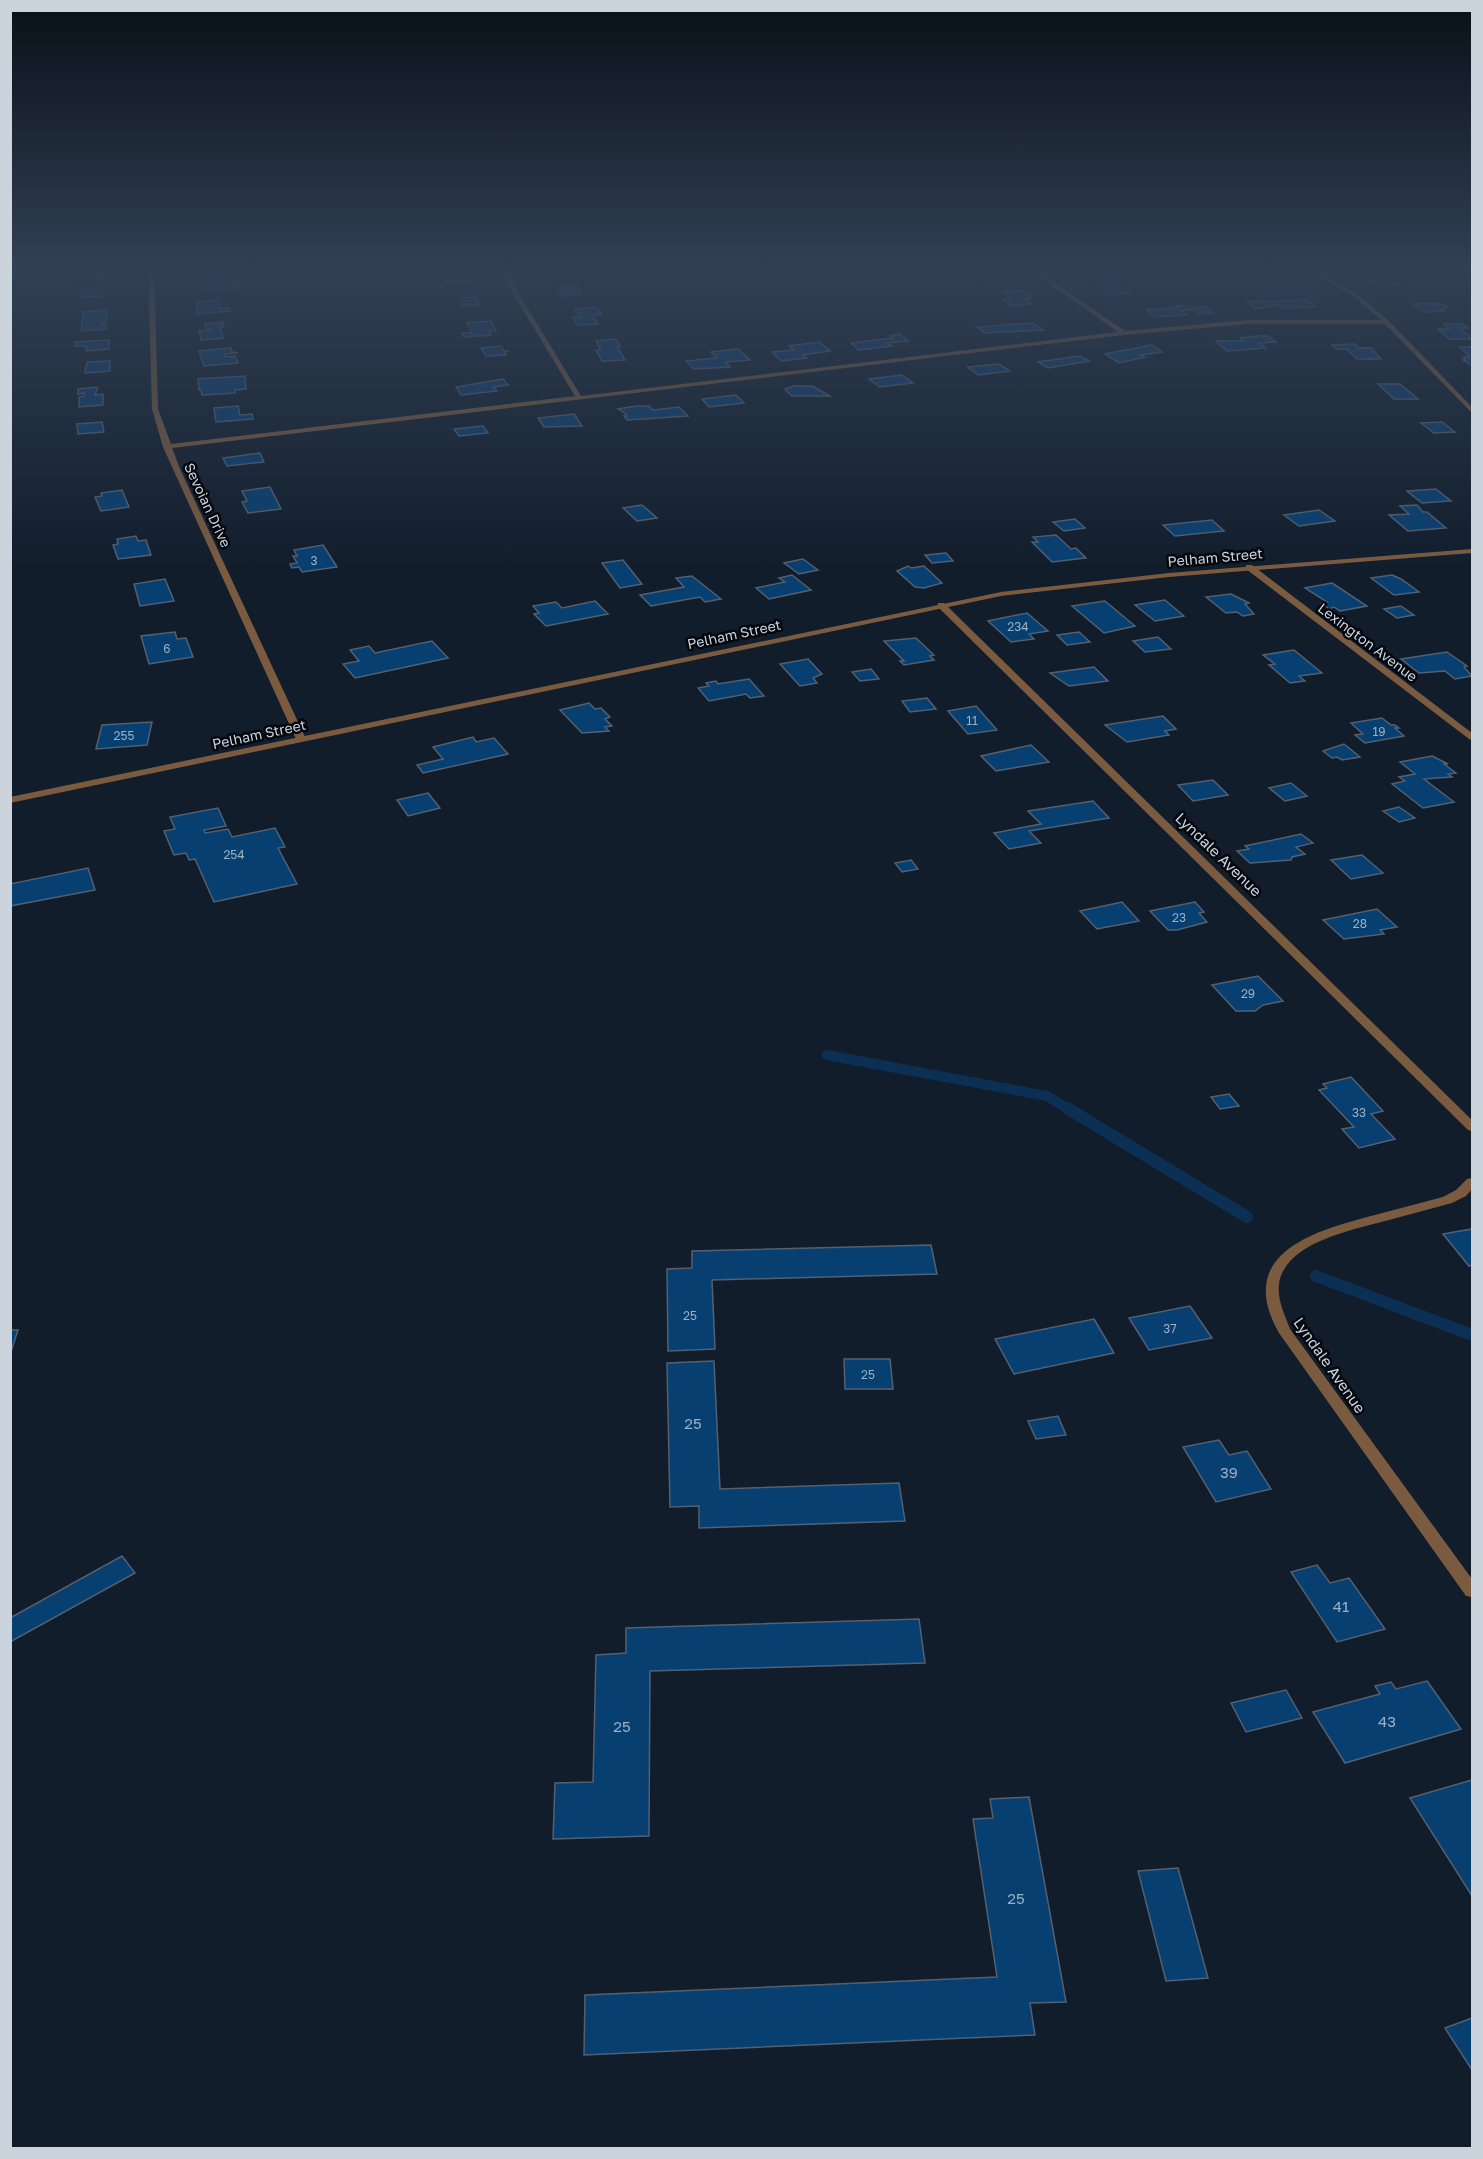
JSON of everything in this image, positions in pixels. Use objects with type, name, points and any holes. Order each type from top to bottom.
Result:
[{"type":"street","name":"Sevoian Drive","points":[[154,369],[155,409],[167,447],[301,739]]},
{"type":"street","points":[[561,369],[578,396]]},
{"type":"street","points":[[167,447],[814,369]]},
{"type":"street","points":[[1433,369],[1473,410]]},
{"type":"street","name":"Pelham Street","points":[[10,800],[941,605],[1059,586],[1249,567],[1473,551]]},
{"type":"street","name":"Lexington Avenue","points":[[1249,567],[1473,737]]},
{"type":"street","name":"Lyndale Avenue","points":[[941,605],[1473,1127]]},
{"type":"street","name":"Lyndale Avenue","points":[[1473,1182],[1447,1200],[1307,1240],[1285,1258],[1274,1280],[1272,1304],[1284,1330],[1473,1591]]},
{"type":"building","points":[[86,369],[110,369],[110,371],[85,373]]},
{"type":"building","points":[[970,369],[1006,369],[1010,371],[978,375]]},
{"type":"building","points":[[902,375],[913,383],[880,387],[869,379]]},
{"type":"building","points":[[245,376],[246,389],[235,390],[235,393],[202,395],[199,390],[198,379]]},
{"type":"building","points":[[503,379],[508,385],[493,387],[497,391],[461,395],[456,387]]},
{"type":"building","points":[[1378,384],[1400,384],[1418,399],[1394,399]]},
{"type":"building","points":[[794,386],[812,386],[830,396],[792,396],[785,389]]},
{"type":"building","points":[[98,387],[95,395],[103,394],[103,405],[79,407],[79,397],[84,396],[84,393],[78,394],[78,389]]},
{"type":"building","points":[[736,395],[744,403],[709,407],[702,399]]},
{"type":"building","points":[[238,406],[240,415],[252,414],[253,419],[216,422],[214,408]]},
{"type":"building","points":[[649,406],[653,410],[679,407],[688,416],[627,420],[625,413],[618,409]]},
{"type":"building","points":[[574,414],[582,426],[544,427],[538,418]]},
{"type":"building","points":[[102,422],[104,432],[78,434],[77,424]]},
{"type":"building","points":[[1442,422],[1455,432],[1434,433],[1421,423]]},
{"type":"building","points":[[483,426],[488,433],[459,436],[454,429]]},
{"type":"building","points":[[260,453],[264,462],[227,466],[223,458]]},
{"type":"building","points":[[270,487],[281,509],[248,513],[242,502],[247,501],[242,491]]},
{"type":"building","points":[[1436,489],[1451,501],[1422,503],[1407,491]]},
{"type":"building","points":[[122,490],[129,507],[101,511],[95,497],[102,496],[101,493]]},
{"type":"building","points":[[642,505],[657,518],[637,521],[623,508]]},
{"type":"building","points":[[1417,505],[1446,528],[1408,531],[1389,515],[1409,514],[1400,506]]},
{"type":"building","points":[[1319,510],[1335,521],[1299,526],[1284,515]]},
{"type":"building","points":[[1075,519],[1085,528],[1064,531],[1053,522]]},
{"type":"building","points":[[1212,520],[1224,531],[1175,536],[1163,525]]},
{"type":"building","points":[[1056,535],[1071,549],[1076,548],[1086,558],[1052,562],[1032,542],[1038,542],[1033,537]]},
{"type":"building","points":[[136,536],[138,541],[146,540],[151,555],[118,559],[113,545],[118,544],[117,539]]},
{"type":"building","points":[[323,545],[337,567],[302,572],[299,567],[292,568],[290,564],[297,563],[293,556],[297,556],[294,550]]},
{"type":"building","points":[[946,553],[953,561],[932,563],[925,555]]},
{"type":"building","points":[[803,559],[818,570],[799,574],[784,563]]},
{"type":"building","points":[[623,560],[642,584],[620,588],[602,563]]},
{"type":"building","points":[[908,566],[911,568],[924,566],[942,583],[924,588],[915,587],[897,571]]},
{"type":"building","points":[[792,575],[811,590],[769,599],[756,588],[785,582],[779,578]]},
{"type":"building","points":[[1392,575],[1419,592],[1394,595],[1371,578]]},
{"type":"building","points":[[692,576],[721,599],[705,602],[700,597],[651,606],[640,595],[684,587],[676,578]]},
{"type":"building","points":[[165,579],[174,601],[140,606],[134,584]]},
{"type":"building","points":[[1332,583],[1367,606],[1340,611],[1334,607],[1329,609],[1321,603],[1327,602],[1305,588]]},
{"type":"building","points":[[1231,594],[1249,603],[1245,604],[1254,614],[1243,616],[1237,612],[1226,613],[1206,597]]},
{"type":"building","points":[[1165,600],[1184,616],[1155,621],[1135,605]]},
{"type":"building","points":[[595,601],[608,614],[546,626],[534,614],[539,613],[533,606],[556,602],[562,608]]},
{"type":"building","points":[[1105,601],[1135,626],[1104,633],[1072,606]]},
{"type":"building","points":[[1401,606],[1414,615],[1397,618],[1384,609]]},
{"type":"building","points":[[1027,613],[1048,631],[1029,634],[1034,639],[1011,642],[988,621]]},
{"type":"building","points":[[175,632],[177,639],[186,638],[193,657],[149,664],[141,636]]},
{"type":"building","points":[[1079,632],[1090,642],[1067,645],[1057,635]]},
{"type":"building","points":[[1158,637],[1171,649],[1145,652],[1133,641]]},
{"type":"building","points":[[916,638],[934,655],[930,656],[934,660],[904,665],[900,661],[904,661],[884,641]]},
{"type":"building","points":[[432,641],[448,658],[355,678],[343,664],[359,661],[350,650],[369,646],[375,653]]},
{"type":"building","points":[[1294,650],[1322,673],[1299,676],[1305,681],[1290,683],[1269,665],[1275,664],[1263,655]]},
{"type":"building","points":[[1447,652],[1467,666],[1464,667],[1472,676],[1455,679],[1445,671],[1419,673],[1401,659]]},
{"type":"building","points":[[808,659],[822,674],[813,678],[817,683],[800,686],[780,664]]},
{"type":"building","points":[[1094,667],[1108,681],[1069,686],[1050,673]]},
{"type":"building","points":[[871,669],[879,679],[860,681],[852,672]]},
{"type":"building","points":[[749,679],[764,696],[750,698],[746,694],[709,701],[698,688],[709,686],[706,683],[716,681],[718,684]]},
{"type":"building","points":[[927,698],[936,709],[910,712],[902,701]]},
{"type":"building","points":[[589,703],[595,709],[601,708],[610,717],[605,719],[612,726],[605,727],[609,731],[582,733],[560,710]]},
{"type":"building","points":[[976,706],[997,730],[968,734],[948,711]]},
{"type":"building","points":[[1163,716],[1176,729],[1165,731],[1169,735],[1127,742],[1105,725]]},
{"type":"building","points":[[1382,718],[1399,728],[1395,728],[1404,736],[1365,743],[1355,735],[1363,734],[1351,723]]},
{"type":"building","points":[[152,722],[147,745],[96,749],[102,725]]},
{"type":"building","points":[[473,737],[476,742],[494,738],[508,754],[423,773],[417,765],[443,759],[433,747]]},
{"type":"building","points":[[1344,744],[1360,757],[1342,760],[1337,757],[1332,758],[1323,751]]},
{"type":"building","points":[[1031,745],[1049,762],[996,771],[981,756]]},
{"type":"building","points":[[1432,756],[1448,764],[1444,764],[1456,773],[1448,774],[1452,777],[1424,779],[1454,802],[1423,808],[1392,784],[1405,781],[1399,777],[1415,774],[1400,762]]},
{"type":"building","points":[[1213,780],[1228,795],[1193,801],[1178,785]]},
{"type":"building","points":[[1291,783],[1307,796],[1285,801],[1269,788]]},
{"type":"building","points":[[428,793],[440,808],[408,816],[397,800]]},
{"type":"building","points":[[1093,801],[1109,818],[1029,831],[1041,843],[1009,849],[994,833],[1041,824],[1028,811]]},
{"type":"building","points":[[1399,807],[1415,818],[1399,822],[1383,811]]},
{"type":"building","points":[[218,808],[226,826],[204,830],[205,833],[228,829],[232,837],[275,828],[285,847],[278,848],[297,884],[214,902],[195,859],[189,860],[186,853],[174,855],[164,831],[175,829],[170,817]]},
{"type":"building","points":[[1301,834],[1313,843],[1296,847],[1305,854],[1292,857],[1291,860],[1250,863],[1237,851],[1249,849],[1245,846]]},
{"type":"building","points":[[1362,855],[1383,873],[1351,879],[1331,860]]},
{"type":"building","points":[[911,860],[918,869],[902,872],[895,863]]},
{"type":"building","points":[[88,868],[95,890],[10,906],[10,884]]},
{"type":"building","points":[[1122,902],[1139,921],[1097,929],[1080,911]]},
{"type":"building","points":[[1195,902],[1204,912],[1199,913],[1207,922],[1177,930],[1168,930],[1150,911]]},
{"type":"building","points":[[1377,909],[1397,927],[1380,930],[1384,934],[1344,939],[1323,920]]},
{"type":"building","points":[[1258,976],[1283,1001],[1263,1005],[1255,1011],[1236,1011],[1212,985]]},
{"type":"building","points":[[1351,1077],[1383,1111],[1371,1114],[1395,1139],[1359,1148],[1342,1129],[1354,1127],[1319,1090],[1327,1088],[1323,1084]]},
{"type":"building","points":[[1229,1094],[1239,1106],[1220,1109],[1211,1097]]},
{"type":"building","points":[[1472,1229],[1472,1265],[1469,1266],[1443,1234]]},
{"type":"building","points":[[931,1245],[937,1274],[712,1280],[715,1349],[668,1351],[667,1269],[692,1268],[692,1251]]},
{"type":"building","points":[[1190,1306],[1212,1338],[1149,1350],[1129,1318]]},
{"type":"building","points":[[1094,1319],[1114,1353],[1014,1374],[995,1339]]},
{"type":"building","points":[[10,1330],[18,1330],[10,1355]]},
{"type":"building","points":[[844,1359],[890,1359],[893,1389],[845,1389]]},
{"type":"building","points":[[714,1361],[720,1489],[899,1483],[905,1521],[699,1528],[699,1506],[670,1507],[667,1363]]},
{"type":"building","points":[[1058,1416],[1066,1435],[1036,1439],[1028,1421]]},
{"type":"building","points":[[1219,1440],[1229,1455],[1247,1451],[1271,1489],[1216,1502],[1183,1447]]},
{"type":"building","points":[[122,1556],[135,1573],[10,1642],[10,1618]]},
{"type":"building","points":[[1317,1565],[1330,1583],[1349,1578],[1385,1629],[1337,1642],[1291,1572]]},
{"type":"building","points":[[919,1619],[925,1663],[650,1671],[649,1836],[553,1839],[555,1783],[593,1782],[596,1655],[626,1653],[626,1628]]},
{"type":"building","points":[[1427,1681],[1461,1729],[1345,1763],[1313,1712],[1380,1694],[1375,1686],[1391,1682],[1396,1689]]},
{"type":"building","points":[[1286,1690],[1302,1718],[1246,1732],[1231,1703]]},
{"type":"building","points":[[1472,1780],[1472,1896],[1410,1798]]},
{"type":"building","points":[[1029,1797],[1066,2002],[1030,2003],[1035,2035],[584,2055],[585,1995],[997,1977],[973,1819],[993,1818],[990,1799]]},
{"type":"building","points":[[1178,1868],[1208,1978],[1166,1981],[1138,1871]]},
{"type":"building","points":[[1472,2018],[1472,2070],[1445,2028]]},
{"type":"waterway","points":[[827,1055],[1047,1096],[1070,1110]]},
{"type":"waterway","points":[[1067,1108],[1247,1217]]},
{"type":"waterway","points":[[1316,1276],[1472,1335]]}]
